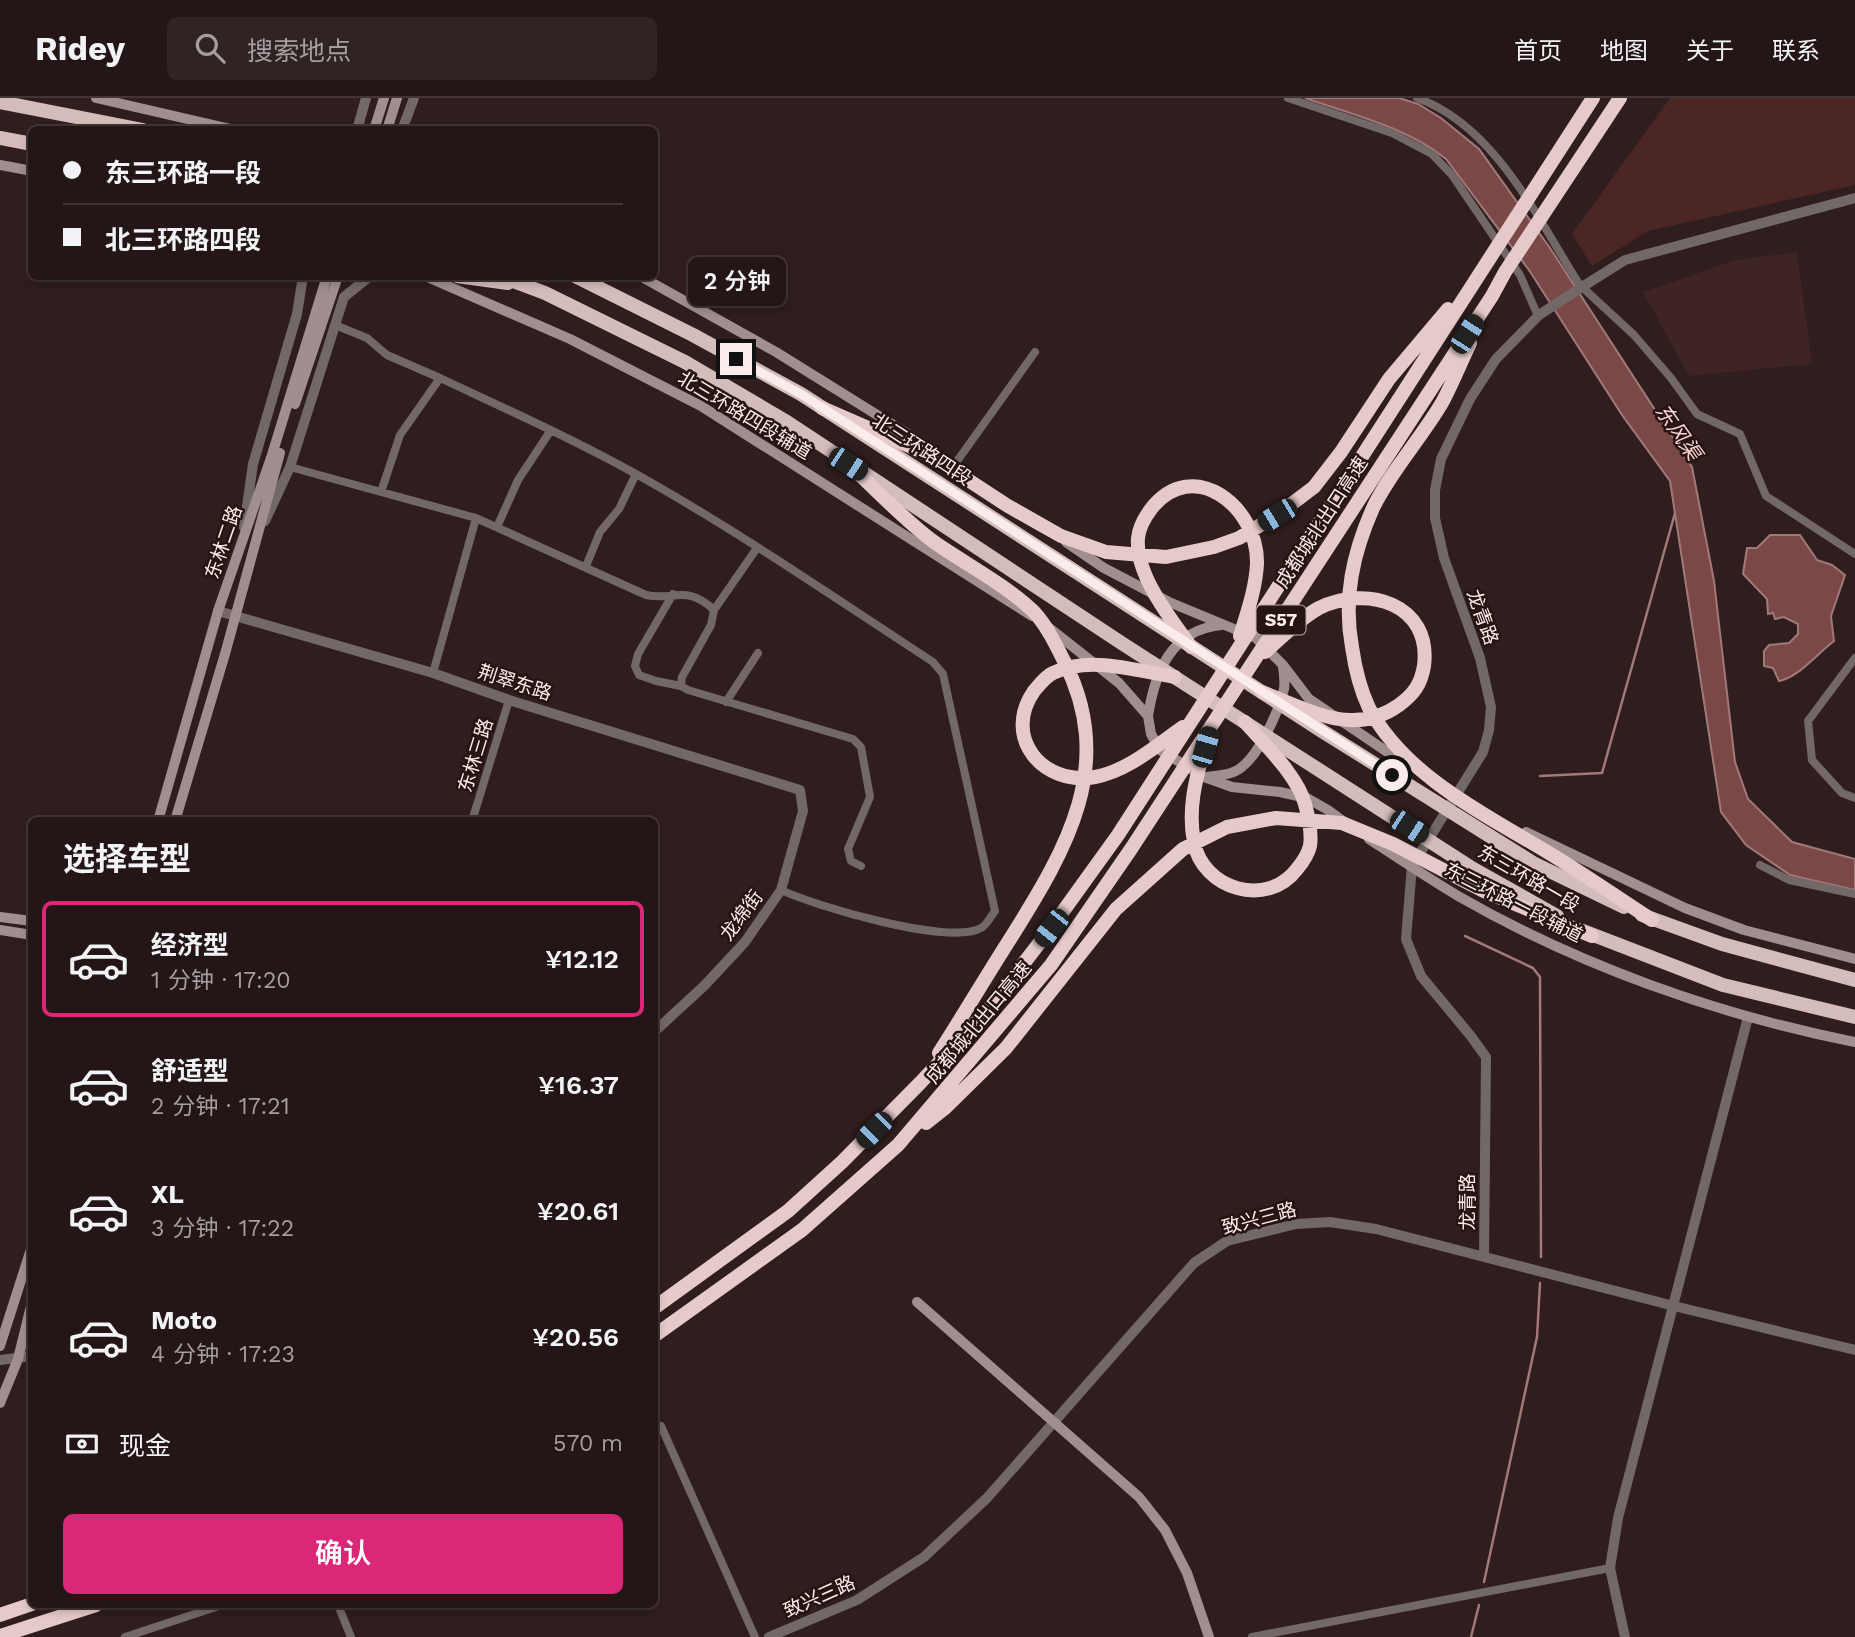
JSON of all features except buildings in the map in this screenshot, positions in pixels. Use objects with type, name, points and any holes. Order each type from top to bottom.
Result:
[{"type":"highway","name":"成都城北出口高速","points":[[658,1305],[788,1211],[842,1162],[922,1082],[986,1012],[1118,835],[1593,98]]},
{"type":"highway","name":"成都城北出口高速","points":[[658,1333],[802,1230],[898,1145],[1051,965],[1131,849],[1620,98]]},
{"type":"highway","points":[[0,102],[123,126]]},
{"type":"highway","points":[[0,138],[28,143]]},
{"type":"highway","points":[[822,408],[930,455],[1061,537],[1105,552],[1166,556],[1214,547],[1239,538],[1277,515],[1314,487],[1341,452],[1389,379],[1489,260]]},
{"type":"highway","points":[[489,280],[521,284]]},
{"type":"highway","points":[[510,280],[545,293],[685,362],[787,422],[1175,677]]},
{"type":"highway","name":"北三环路四段","points":[[583,280],[693,335],[801,394],[1235,675]]},
{"type":"highway","points":[[588,280],[603,290]]},
{"type":"highway","points":[[1492,296],[1443,401],[1374,506],[1355,556],[1348,598],[1349,631],[1358,678],[1369,708],[1387,735],[1422,771],[1652,920]]},
{"type":"highway","points":[[848,464],[931,540],[1034,612],[1053,639],[1077,685],[1087,733],[1087,761],[1067,842],[1046,883],[922,1082]]},
{"type":"highway","points":[[1191,647],[1159,604],[1143,569],[1138,538],[1145,517],[1159,499],[1181,487],[1221,493],[1245,519],[1253,538],[1257,562],[1252,594],[1236,651]]},
{"type":"highway","points":[[1253,662],[1320,608],[1362,597],[1383,600],[1402,609],[1415,622],[1424,642],[1422,681],[1410,697],[1391,710],[1371,718],[1348,720],[1315,712],[1262,692]]},
{"type":"highway","points":[[1175,677],[1097,665],[1052,673],[1024,705],[1022,722],[1025,739],[1035,759],[1051,772],[1070,777],[1095,777],[1120,768],[1190,722]]},
{"type":"highway","name":"东三环路一段","points":[[1235,675],[1533,863],[1652,920],[1722,944],[1855,980]]},
{"type":"highway","name":"东三环路一段","points":[[1175,677],[1470,867],[1592,936],[1723,985],[1855,1017]]},
{"type":"highway","points":[[1210,728],[1191,806],[1194,845],[1205,866],[1217,880],[1238,890],[1255,892],[1272,888],[1290,878],[1310,847],[1309,825],[1304,801],[1288,773],[1245,722]]},
{"type":"highway","points":[[898,1145],[945,1108],[1006,1048],[1116,909],[1182,849],[1227,827],[1276,818],[1342,824],[1393,844],[1484,891],[1592,936]]},
{"type":"highway","points":[[0,1615],[28,1605]]},
{"type":"highway","points":[[0,1636],[87,1608]]},
{"type":"main road","points":[[96,98],[218,126]]},
{"type":"main road","points":[[375,126],[384,98]]},
{"type":"main road","points":[[388,126],[397,98]]},
{"type":"main road","points":[[0,165],[28,170]]},
{"type":"main road","name":"东林二路","points":[[176,817],[236,616],[326,280]]},
{"type":"main road","name":"东林二路","points":[[159,817],[218,611],[242,538],[337,280]]},
{"type":"main road","name":"北三环路四段辅道","points":[[434,280],[570,339],[701,406],[1048,627],[1119,683],[1148,716],[1151,734],[1160,750],[1175,759]]},
{"type":"main road","points":[[647,280],[776,352],[955,464],[1104,568],[1169,602],[1256,638],[1283,665],[1309,699],[1455,797],[1685,908],[1744,930],[1855,959]]},
{"type":"main road","points":[[1148,716],[1154,684],[1174,648],[1195,630],[1227,625]]},
{"type":"main road","points":[[1204,777],[1228,774],[1242,768],[1256,751],[1272,721],[1284,688],[1283,665]]},
{"type":"main road","name":"东三环路一段辅道","points":[[1175,759],[1204,777],[1232,787],[1307,798],[1481,908],[1595,962],[1748,1017],[1855,1042]]},
{"type":"main road","points":[[0,917],[28,920]]},
{"type":"main road","points":[[0,930],[28,934]]},
{"type":"main road","points":[[0,1346],[28,1258]]},
{"type":"main road","points":[[917,1301],[1139,1497],[1165,1530],[1188,1573],[1209,1637]]},
{"type":"main road","points":[[0,1403],[18,1359],[28,1318]]},
{"type":"street","points":[[358,126],[366,98]]},
{"type":"street","points":[[404,126],[414,98]]},
{"type":"street","points":[[1287,98],[1392,133],[1432,154],[1452,175],[1520,275],[1539,316]]},
{"type":"street","points":[[1417,98],[1442,108],[1468,126],[1493,151],[1581,287],[1634,335],[1671,378],[1697,414],[1740,434],[1766,496],[1855,554]]},
{"type":"street","name":"龙青路","points":[[1484,1257],[1486,1057],[1421,976],[1406,939],[1412,866],[1483,752],[1491,707],[1480,658],[1444,558],[1435,518],[1441,459],[1470,399],[1496,359],[1539,316],[1581,287],[1625,260],[1855,198]]},
{"type":"street","points":[[242,538],[253,464],[305,280]]},
{"type":"street","points":[[334,280],[344,297]]},
{"type":"street","points":[[257,537],[290,467],[344,297],[365,280]]},
{"type":"street","points":[[335,325],[367,338],[387,355],[551,430],[636,474],[757,548],[933,662],[943,674],[995,911],[982,928],[956,934],[916,929],[803,901],[781,890]]},
{"type":"street","points":[[955,464],[1035,352]]},
{"type":"street","points":[[381,492],[401,435],[440,378]]},
{"type":"street","points":[[497,527],[518,480],[551,430]]},
{"type":"street","points":[[290,467],[476,518],[646,595],[660,598],[685,594],[706,602],[714,610]]},
{"type":"street","points":[[586,566],[600,532],[619,509],[636,474]]},
{"type":"street","points":[[433,673],[476,518]]},
{"type":"street","points":[[681,685],[682,677],[711,625],[714,610],[757,548]]},
{"type":"street","points":[[673,594],[638,654],[635,666],[639,675],[681,685],[688,690],[726,702],[853,739],[860,747],[870,797],[848,849],[851,861],[860,866]]},
{"type":"street","name":"荆翠东路","points":[[218,611],[433,673],[509,700],[800,790]]},
{"type":"street","points":[[726,702],[758,653]]},
{"type":"street","points":[[1855,658],[1808,721],[1812,760],[1842,793],[1855,798]]},
{"type":"street","name":"东林三路","points":[[473,817],[509,700]]},
{"type":"street","name":"龙绵街","points":[[658,1028],[745,943],[781,890],[803,811],[800,790]]},
{"type":"street","points":[[1760,864],[1789,880],[1855,894]]},
{"type":"street","points":[[1625,1637],[1610,1568],[1618,1518],[1748,1017]]},
{"type":"street","name":"致兴三路","points":[[768,1637],[857,1600],[924,1558],[987,1498],[1194,1263],[1227,1241],[1296,1224],[1330,1222],[1376,1229],[1855,1350]]},
{"type":"street","points":[[0,1360],[28,1357]]},
{"type":"street","points":[[661,1426],[755,1637]]},
{"type":"street","points":[[1252,1637],[1610,1568]]},
{"type":"street","points":[[125,1637],[213,1608]]},
{"type":"street","points":[[339,1608],[351,1637]]},
{"type":"shaded area","points":[[1305,98],[1399,98],[1418,104],[1441,118],[1479,149],[1550,248],[1692,467],[1714,581],[1735,762],[1748,799],[1792,842],[1855,859],[1855,890],[1790,875],[1746,845],[1721,812],[1670,481],[1622,415],[1529,270],[1446,159],[1414,138],[1396,130]]},
{"type":"shaded area","points":[[1670,98],[1855,98],[1855,185],[1648,231],[1592,266],[1572,234]]},
{"type":"shaded area","points":[[1797,252],[1812,364],[1689,376],[1643,292],[1736,260]]},
{"type":"shaded area","points":[[1770,535],[1800,535],[1817,560],[1832,565],[1845,575],[1831,616],[1834,641],[1801,670],[1779,681],[1773,668],[1764,666],[1764,651],[1769,645],[1789,643],[1798,634],[1798,624],[1784,617],[1775,619],[1773,613],[1768,614],[1767,599],[1743,574],[1747,548],[1757,548]]},
{"type":"waterway","points":[[1540,776],[1602,773],[1675,513]]},
{"type":"waterway","points":[[1465,936],[1533,968],[1540,977],[1541,1257]]},
{"type":"waterway","points":[[1484,1582],[1537,1337],[1540,1283]]},
{"type":"waterway","points":[[1471,1637],[1479,1605]]},
{"type":"route","points":[[736,359],[801,394],[1392,775]]},
{"type":"water label","name":"东风渠","points":[[1678,432]]}]
